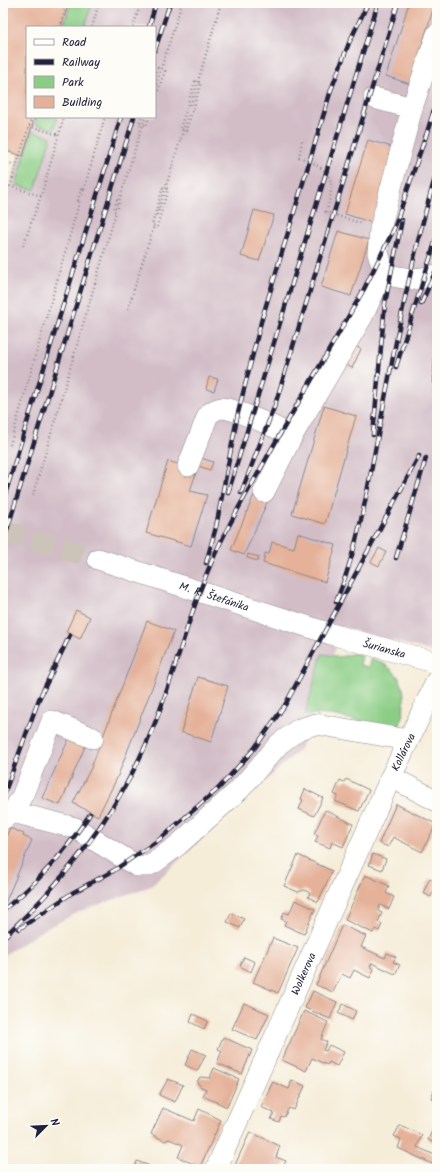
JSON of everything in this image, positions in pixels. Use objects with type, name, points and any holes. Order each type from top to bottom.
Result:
[{"type":"street","points":[[437,34],[412,108],[380,229],[378,253],[384,270],[389,275],[409,280],[437,276]]},
{"type":"street","points":[[374,98],[412,108]]},
{"type":"street","points":[[264,492],[292,436],[362,317],[384,270]]},
{"type":"street","points":[[188,466],[208,415],[213,410],[222,408],[238,413],[292,436]]},
{"type":"street","name":"M. R. Štefánika","points":[[98,559],[331,634]]},
{"type":"street","name":"Šurianska","points":[[331,634],[437,663]]},
{"type":"street","name":"Kollárova","points":[[437,680],[391,777],[437,801]]},
{"type":"street","points":[[93,738],[52,722],[23,794],[8,816],[75,828],[137,866],[147,866],[155,862],[178,845],[239,790],[279,744],[299,729],[316,724],[408,740]]},
{"type":"street","name":"Wolkerova","points":[[216,1169],[391,777]]},
{"type":"path","points":[[60,26],[67,3]]},
{"type":"path","points":[[92,26],[99,3]]},
{"type":"path","points":[[133,26],[141,3]]},
{"type":"path","points":[[156,85],[182,3]]},
{"type":"path","points":[[191,105],[221,3]]},
{"type":"path","points":[[156,73],[158,68],[161,69]]},
{"type":"path","points":[[156,96],[165,71],[161,69]]},
{"type":"path","points":[[183,130],[180,129],[194,81],[198,82]]},
{"type":"path","points":[[183,130],[186,131],[201,83],[198,82]]},
{"type":"path","points":[[158,215],[188,115]]},
{"type":"path","points":[[32,118],[10,186],[41,196]]},
{"type":"path","points":[[23,246],[41,196],[64,118]]},
{"type":"path","points":[[82,195],[105,118]]},
{"type":"path","points":[[141,118],[139,124],[142,125]]},
{"type":"path","points":[[118,208],[145,118]]},
{"type":"path","points":[[142,125],[146,126],[149,118]]},
{"type":"path","points":[[29,126],[59,135]]},
{"type":"path","points":[[302,141],[299,157],[309,161],[325,172],[332,182],[332,194],[326,212],[380,229]]},
{"type":"path","points":[[3,161],[15,165]]},
{"type":"path","points":[[128,309],[154,226],[152,225],[163,187],[166,188]]},
{"type":"path","points":[[10,445],[80,200],[78,200],[81,188],[84,189]]},
{"type":"path","points":[[154,226],[157,227],[168,189],[166,188]]},
{"type":"path","points":[[33,494],[116,212],[114,212],[117,200],[119,201]]},
{"type":"shaded area","points":[[64,3],[437,3],[437,653],[343,627],[300,749],[151,886],[81,911],[41,931],[3,956],[3,210],[29,118],[156,118],[156,26],[56,26]]},
{"type":"green space","points":[[71,3],[92,3],[85,26],[63,26]]},
{"type":"green space","points":[[37,118],[57,118],[54,129],[35,124]]},
{"type":"green space","points":[[32,131],[51,137],[35,190],[16,185]]},
{"type":"green space","points":[[355,653],[362,656],[360,665],[368,667],[371,658],[391,669],[402,684],[404,702],[400,725],[386,727],[332,715],[305,714],[322,654],[340,657]]},
{"type":"building","points":[[3,3],[69,3],[61,26],[26,26],[26,118],[35,118],[23,156],[3,150]]},
{"type":"building","points":[[409,3],[435,3],[410,84],[386,76]]},
{"type":"building","points":[[368,140],[399,149],[376,224],[345,214]]},
{"type":"building","points":[[254,210],[274,215],[259,261],[241,256]]},
{"type":"building","points":[[338,231],[369,240],[351,296],[321,287]]},
{"type":"building","points":[[353,345],[361,349],[352,368],[343,363]]},
{"type":"building","points":[[209,377],[218,379],[214,391],[206,389]]},
{"type":"building","points":[[324,406],[356,416],[325,524],[292,514]]},
{"type":"building","points":[[198,457],[213,462],[210,470],[196,465]]},
{"type":"building","points":[[168,461],[197,470],[190,491],[207,495],[191,546],[146,533]]},
{"type":"building","points":[[256,490],[270,496],[244,555],[231,550]]},
{"type":"building","points":[[298,533],[336,545],[325,582],[263,563],[265,553],[269,554],[272,542],[294,548]]},
{"type":"building","points":[[379,548],[386,552],[379,566],[371,562]]},
{"type":"building","points":[[248,554],[259,557],[258,561],[247,558]]},
{"type":"building","points":[[76,610],[90,617],[80,639],[66,632]]},
{"type":"building","points":[[147,621],[174,631],[117,778],[98,816],[73,803],[91,768]]},
{"type":"building","points":[[198,677],[228,686],[211,742],[181,732]]},
{"type":"building","points":[[71,734],[87,742],[60,805],[42,798]]},
{"type":"building","points":[[346,779],[369,790],[359,811],[335,801],[338,796],[334,794],[340,780],[344,782]]},
{"type":"building","points":[[305,789],[323,798],[314,816],[299,809],[303,800],[301,799]]},
{"type":"building","points":[[396,804],[436,824],[422,852],[393,837],[388,847],[379,843]]},
{"type":"building","points":[[325,810],[353,824],[343,847],[332,842],[330,848],[315,842],[318,836],[314,834]]},
{"type":"building","points":[[10,828],[24,834],[23,836],[32,840],[3,908],[3,844]]},
{"type":"building","points":[[373,854],[386,859],[382,870],[369,865]]},
{"type":"building","points":[[298,855],[332,871],[318,902],[308,897],[310,893],[305,890],[298,892],[284,886]]},
{"type":"building","points":[[365,875],[389,886],[386,893],[394,897],[389,909],[380,905],[378,911],[382,913],[378,922],[382,924],[379,931],[375,929],[373,933],[345,920]]},
{"type":"building","points":[[430,878],[437,882],[431,897],[423,893]]},
{"type":"building","points":[[295,900],[315,909],[304,934],[284,925],[286,921],[281,919],[284,912],[289,914]]},
{"type":"building","points":[[231,913],[244,919],[240,928],[227,922]]},
{"type":"building","points":[[342,925],[366,936],[361,947],[385,958],[387,953],[396,957],[393,962],[400,965],[395,974],[372,963],[370,967],[374,969],[370,978],[354,970],[350,978],[342,974],[333,992],[316,985]]},
{"type":"building","points":[[273,938],[298,948],[278,993],[253,982]]},
{"type":"building","points":[[244,957],[255,962],[251,972],[240,966]]},
{"type":"building","points":[[313,991],[337,1002],[330,1019],[305,1008]]},
{"type":"building","points":[[244,1003],[269,1014],[257,1040],[232,1029]]},
{"type":"building","points":[[343,1004],[356,1011],[352,1020],[338,1013]]},
{"type":"building","points":[[304,1011],[328,1022],[321,1039],[327,1042],[323,1050],[326,1051],[329,1045],[344,1052],[337,1066],[329,1062],[327,1065],[312,1058],[306,1071],[282,1060]]},
{"type":"building","points":[[193,1014],[208,1021],[204,1029],[190,1022]]},
{"type":"building","points":[[223,1037],[252,1050],[242,1074],[217,1063],[222,1051],[218,1049]]},
{"type":"building","points":[[192,1049],[206,1055],[197,1071],[185,1065]]},
{"type":"building","points":[[214,1068],[239,1079],[227,1107],[203,1096],[206,1089],[201,1087],[197,1082],[200,1077],[210,1078]]},
{"type":"building","points":[[168,1079],[183,1085],[175,1102],[159,1095]]},
{"type":"building","points":[[292,1080],[305,1086],[294,1110],[289,1108],[284,1117],[281,1116],[279,1122],[271,1119],[274,1113],[261,1107],[273,1082],[289,1089]]},
{"type":"building","points":[[434,1090],[437,1092],[437,1100],[431,1098]]},
{"type":"building","points":[[163,1108],[194,1121],[199,1109],[221,1120],[200,1167],[178,1157],[183,1145],[169,1139],[165,1141],[151,1134]]},
{"type":"building","points":[[437,1120],[437,1144],[428,1140]]},
{"type":"building","points":[[400,1125],[422,1135],[417,1147],[437,1156],[437,1166],[398,1148],[401,1139],[394,1136]]},
{"type":"building","points":[[250,1132],[280,1146],[276,1157],[286,1161],[282,1169],[265,1169],[260,1167],[259,1169],[244,1169],[235,1165]]},
{"type":"building","points":[[137,1161],[152,1167],[152,1169],[134,1169]]},
{"type":"tunnel","points":[[3,531],[98,559]]},
{"type":"railway","points":[[149,26],[156,3]]},
{"type":"railway","points":[[156,47],[170,3]]},
{"type":"railway","points":[[206,563],[216,527],[238,413],[261,322],[331,90],[349,43],[368,3]]},
{"type":"railway","points":[[228,493],[378,3]]},
{"type":"railway","points":[[241,493],[275,405],[398,3]]},
{"type":"railway","points":[[425,139],[437,100]]},
{"type":"railway","points":[[3,501],[121,118]]},
{"type":"railway","points":[[3,543],[134,118]]},
{"type":"railway","points":[[3,938],[51,890],[93,837],[111,809],[144,750],[165,697],[199,593],[216,552],[247,493],[364,289],[394,229],[426,135]]},
{"type":"railway","points":[[336,602],[344,582],[361,520],[404,302],[419,236],[437,171]]},
{"type":"railway","points":[[373,435],[385,303],[402,220]]},
{"type":"railway","points":[[396,367],[437,236]]},
{"type":"railway","points":[[421,304],[437,268]]},
{"type":"railway","points":[[435,392],[437,321]]},
{"type":"railway","points":[[19,929],[72,893],[113,871],[160,839],[219,788],[254,749],[285,705],[419,456]]},
{"type":"railway","points":[[396,558],[426,458]]},
{"type":"railway","points":[[3,797],[39,699],[70,635]]},
{"type":"railway","points":[[3,910],[16,900],[51,866],[81,828],[90,814]]}]
